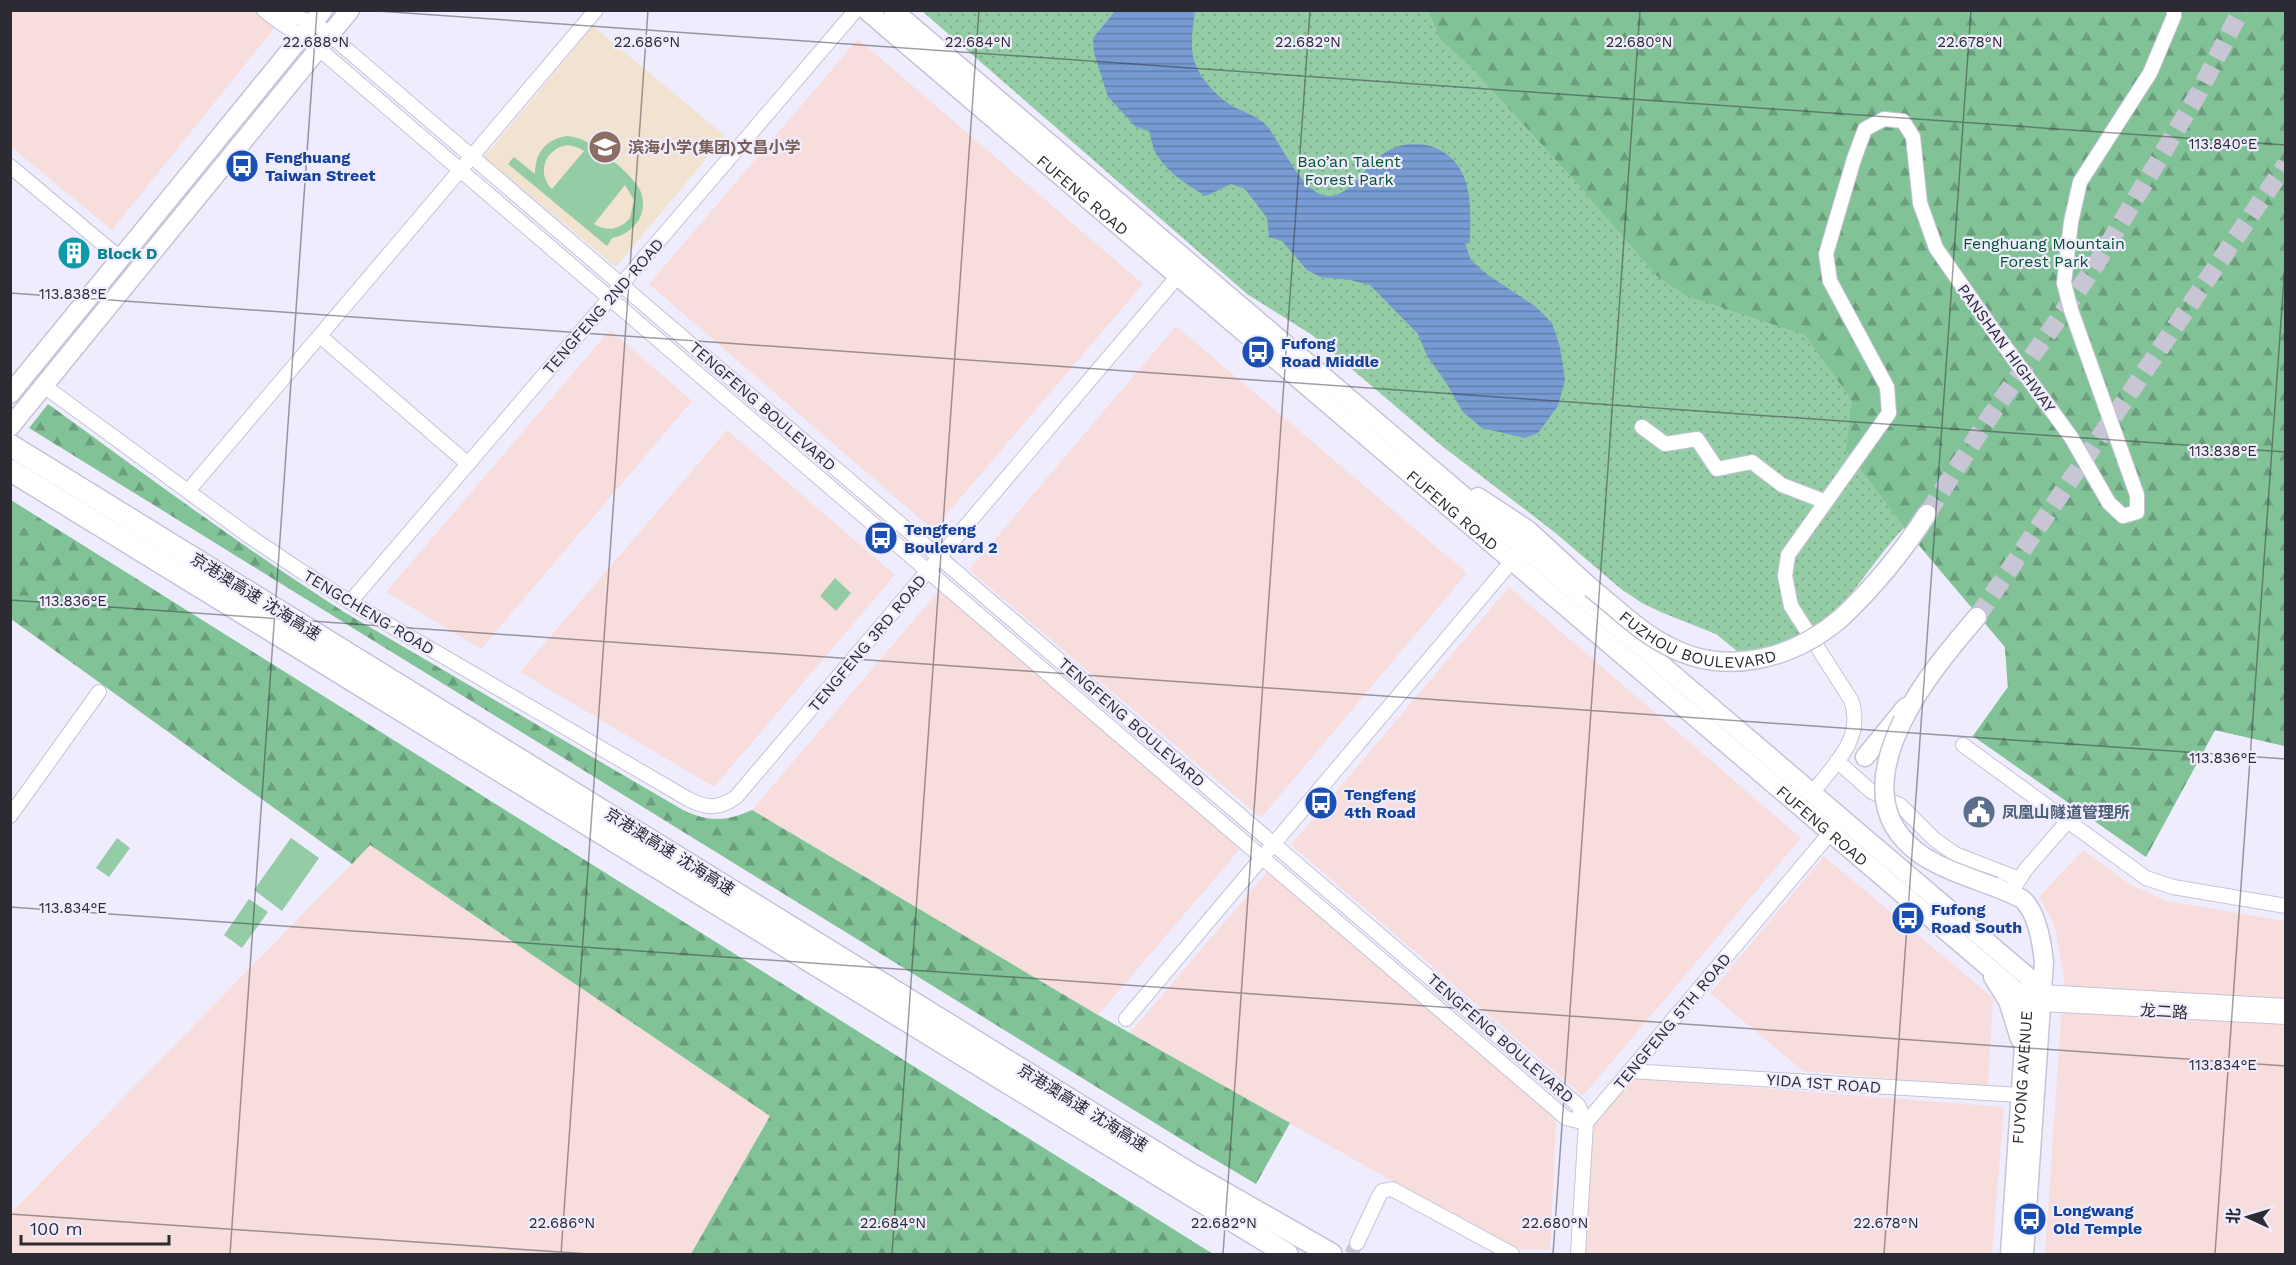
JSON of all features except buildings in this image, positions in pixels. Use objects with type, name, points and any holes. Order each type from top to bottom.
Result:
[{"type":"highway","name":"京港澳高速 沈海高速","points":[[14,447],[1185,1170],[1331,1254]]},
{"type":"highway","name":"京港澳高速 沈海高速","points":[[10,470],[1287,1254]]},
{"type":"main road","points":[[10,427],[350,10]]},
{"type":"main road","name":"FUFENG ROAD","points":[[866,10],[1184,269]]},
{"type":"main road","name":"FUFENG ROAD","points":[[894,10],[1184,269],[1315,381],[1837,825],[2027,976],[2037,999]]},
{"type":"main road","points":[[10,394],[313,23]]},
{"type":"main road","name":"FUFENG ROAD","points":[[1315,381],[1455,489],[1518,554],[1812,793],[1837,825],[1982,961],[2037,999]]},
{"type":"main road","name":"FUZHOU BOULEVARD","points":[[1455,489],[1490,504],[1528,530],[1591,588],[1667,646],[1691,656],[1717,661],[1760,659],[1789,651],[1815,638],[1860,600],[1891,565],[1927,514]]},
{"type":"main road","points":[[1865,757],[1977,617]]},
{"type":"main road","points":[[1915,696],[1889,751],[1885,769],[1886,803],[1894,824],[1906,841],[1923,855],[1942,866],[2009,887],[2026,904],[2034,920],[2044,962],[2037,999]]},
{"type":"main road","points":[[1982,961],[2004,993],[2012,1010],[2022,1056]]},
{"type":"main road","name":"FUYONG AVENUE","points":[[2010,1254],[2022,1056],[2037,999]]},
{"type":"main road","name":"FUYONG AVENUE","points":[[2024,1254],[2037,999]]},
{"type":"street","name":"TENGFENG BOULEVARD","points":[[264,10],[277,22],[313,23]]},
{"type":"street","name":"TENGFENG BOULEVARD","points":[[278,10],[283,14],[313,23],[324,42],[460,170],[1566,1118],[1586,1123]]},
{"type":"street","points":[[188,491],[596,10]]},
{"type":"street","name":"TENGFENG 2ND ROAD","points":[[350,602],[856,10]]},
{"type":"street","name":"PANSHAN HIGHWAY","points":[[1812,793],[1848,746],[1854,734],[1856,720],[1854,706],[1791,606],[1785,576],[1788,555],[1889,413],[1887,387],[1830,281],[1826,255],[1865,129],[1884,118],[1903,121],[1913,137],[1920,203],[1936,248],[1998,338],[2071,437],[2109,503],[2123,516],[2137,512],[2137,495],[2064,283],[2071,222],[2080,182],[2150,73],[2174,16],[2174,10]]},
{"type":"street","name":"TENGFENG BOULEVARD","points":[[324,42],[472,157],[939,557],[1578,1105],[1586,1123]]},
{"type":"street","points":[[10,166],[121,259]]},
{"type":"street","name":"TENGFENG 3RD ROAD","points":[[713,808],[736,797],[1184,269]]},
{"type":"street","points":[[320,336],[468,464]]},
{"type":"street","name":"TENGCHENG ROAD","points":[[44,386],[249,536],[350,602],[700,806],[713,808]]},
{"type":"street","points":[[1642,428],[1665,444],[1697,439],[1717,469],[1752,462],[1782,485],[1821,500]]},
{"type":"street","points":[[1126,1019],[1518,554]]},
{"type":"street","points":[[10,816],[99,692]]},
{"type":"street","points":[[1963,745],[2135,872],[2157,883],[2286,906]]},
{"type":"street","points":[[1837,761],[1872,792],[1900,806],[1943,846],[2009,887],[2067,822]]},
{"type":"street","name":"TENGFENG 5TH ROAD","points":[[1586,1123],[1837,825]]},
{"type":"street","name":"龙二路","points":[[2037,999],[2286,1006]]},
{"type":"street","name":"龙二路","points":[[2037,999],[2286,1017]]},
{"type":"street","name":"YIDA 1ST ROAD","points":[[1630,1071],[2019,1095]]},
{"type":"street","points":[[1578,1254],[1586,1123]]},
{"type":"street","points":[[1357,1243],[1382,1191],[1392,1189],[1512,1254]]},
{"type":"shaded area","points":[[10,11],[256,11],[276,26],[112,230],[11,147]]},
{"type":"shaded area","name":"滨海小学(集团)文昌小学","points":[[593,26],[725,136],[616,267],[484,157]]},
{"type":"shaded area","points":[[858,39],[1143,284],[933,530],[649,284]]},
{"type":"shaded area","points":[[1176,326],[1467,573],[1261,818],[969,570]]},
{"type":"shaded area","points":[[610,330],[692,401],[481,649],[386,592]]},
{"type":"shaded area","points":[[727,430],[895,575],[714,787],[520,672]]},
{"type":"shaded area","points":[[1509,587],[1801,838],[1583,1096],[1291,845]]},
{"type":"shaded area","points":[[941,588],[1241,848],[1098,1015],[752,810]]},
{"type":"shaded area","points":[[370,845],[770,1116],[691,1254],[11,1254],[10,1214]]},
{"type":"shaded area","points":[[2083,850],[2129,884],[2167,901],[2285,921],[2285,1254],[2045,1254],[2064,976],[2054,924],[2039,897]]},
{"type":"shaded area","points":[[1824,856],[1993,998],[1988,1087],[1803,1071],[1710,993]]},
{"type":"shaded area","points":[[1268,871],[1556,1120],[1550,1250],[1511,1248],[1130,1033]]},
{"type":"shaded area","points":[[1632,1078],[2004,1107],[1992,1254],[1583,1254],[1594,1126]]},
{"type":"green space","name":"Fenghuang Mountain Forest Park","points":[[922,11],[2285,11],[2285,746],[2215,730],[2146,857],[1973,736],[2008,687],[2005,647],[1904,528],[1840,606],[1809,632],[1785,643],[1737,651],[1716,634],[1642,603],[1621,589],[1553,531],[1442,446],[1312,335],[1247,294]]},
{"type":"green space","name":"Fenghuang Mountain Forest Park","points":[[1429,11],[2285,11],[2285,746],[2215,730],[2146,857],[1973,736],[2008,687],[2005,647],[1904,527],[1846,450],[1852,400],[1805,335],[1687,296],[1657,276],[1577,183],[1469,65],[1440,39]]},
{"type":"green space","points":[[574,137],[591,145],[624,170],[640,190],[643,207],[638,221],[627,232],[612,238],[607,246],[508,164],[514,157],[535,174],[537,160],[543,148],[553,140]],"holes":[[[568,145],[584,151],[552,189],[545,176],[545,162],[554,151]],[[625,185],[634,200],[630,218],[622,225],[608,229],[594,224]]]},
{"type":"green space","points":[[48,404],[231,536],[344,612],[683,810],[701,817],[717,819],[733,817],[752,810],[1098,1015],[1290,1123],[1256,1184],[29,428]]},
{"type":"green space","points":[[10,500],[1213,1254],[691,1254],[770,1116],[370,845],[352,864],[11,619]]},
{"type":"green space","points":[[835,578],[851,593],[836,611],[820,596]]},
{"type":"green space","points":[[117,838],[130,848],[109,877],[96,868]]},
{"type":"green space","points":[[291,838],[319,858],[282,911],[254,890]]},
{"type":"green space","points":[[249,899],[268,912],[242,948],[224,935]]},
{"type":"water","points":[[1115,11],[1195,11],[1193,54],[1197,68],[1204,79],[1229,104],[1266,125],[1294,168],[1312,189],[1321,195],[1331,196],[1346,190],[1377,159],[1394,148],[1419,144],[1431,146],[1452,158],[1460,168],[1469,195],[1470,243],[1465,243],[1471,260],[1485,273],[1536,307],[1552,323],[1560,347],[1565,380],[1558,406],[1538,433],[1525,438],[1482,428],[1463,412],[1427,356],[1418,334],[1370,285],[1320,277],[1307,270],[1282,241],[1269,237],[1267,218],[1245,189],[1231,184],[1206,196],[1170,170],[1154,150],[1149,131],[1136,127],[1108,97],[1094,53],[1093,38]]},
{"type":"tunnel","points":[[1927,514],[1989,418],[2095,266],[2198,94],[2241,10]]},
{"type":"tunnel","points":[[1977,617],[2286,164]]},
{"type":"tunnel","points":[[1351,1254],[1357,1243]]},
{"type":"place","name":"滨海小学(集团)文昌小学","points":[[605,147]]},
{"type":"place","name":"Fenghuang Taiwan Street","points":[[242,166]]},
{"type":"place","name":"Block D","points":[[74,253]]},
{"type":"place","name":"Fufong Road Middle","points":[[1258,352]]},
{"type":"place","name":"Tengfeng Boulevard 2","points":[[881,538]]},
{"type":"place","name":"Tengfeng 4th Road","points":[[1321,803]]},
{"type":"place","name":"凤凰山隧道管理所","points":[[1979,812]]},
{"type":"place","name":"Fufong Road South","points":[[1908,918]]},
{"type":"place","name":"Longwang Old Temple","points":[[2030,1219]]},
{"type":"park label","name":"Bao’an Talent Forest Park","points":[[1349,170]]}]
